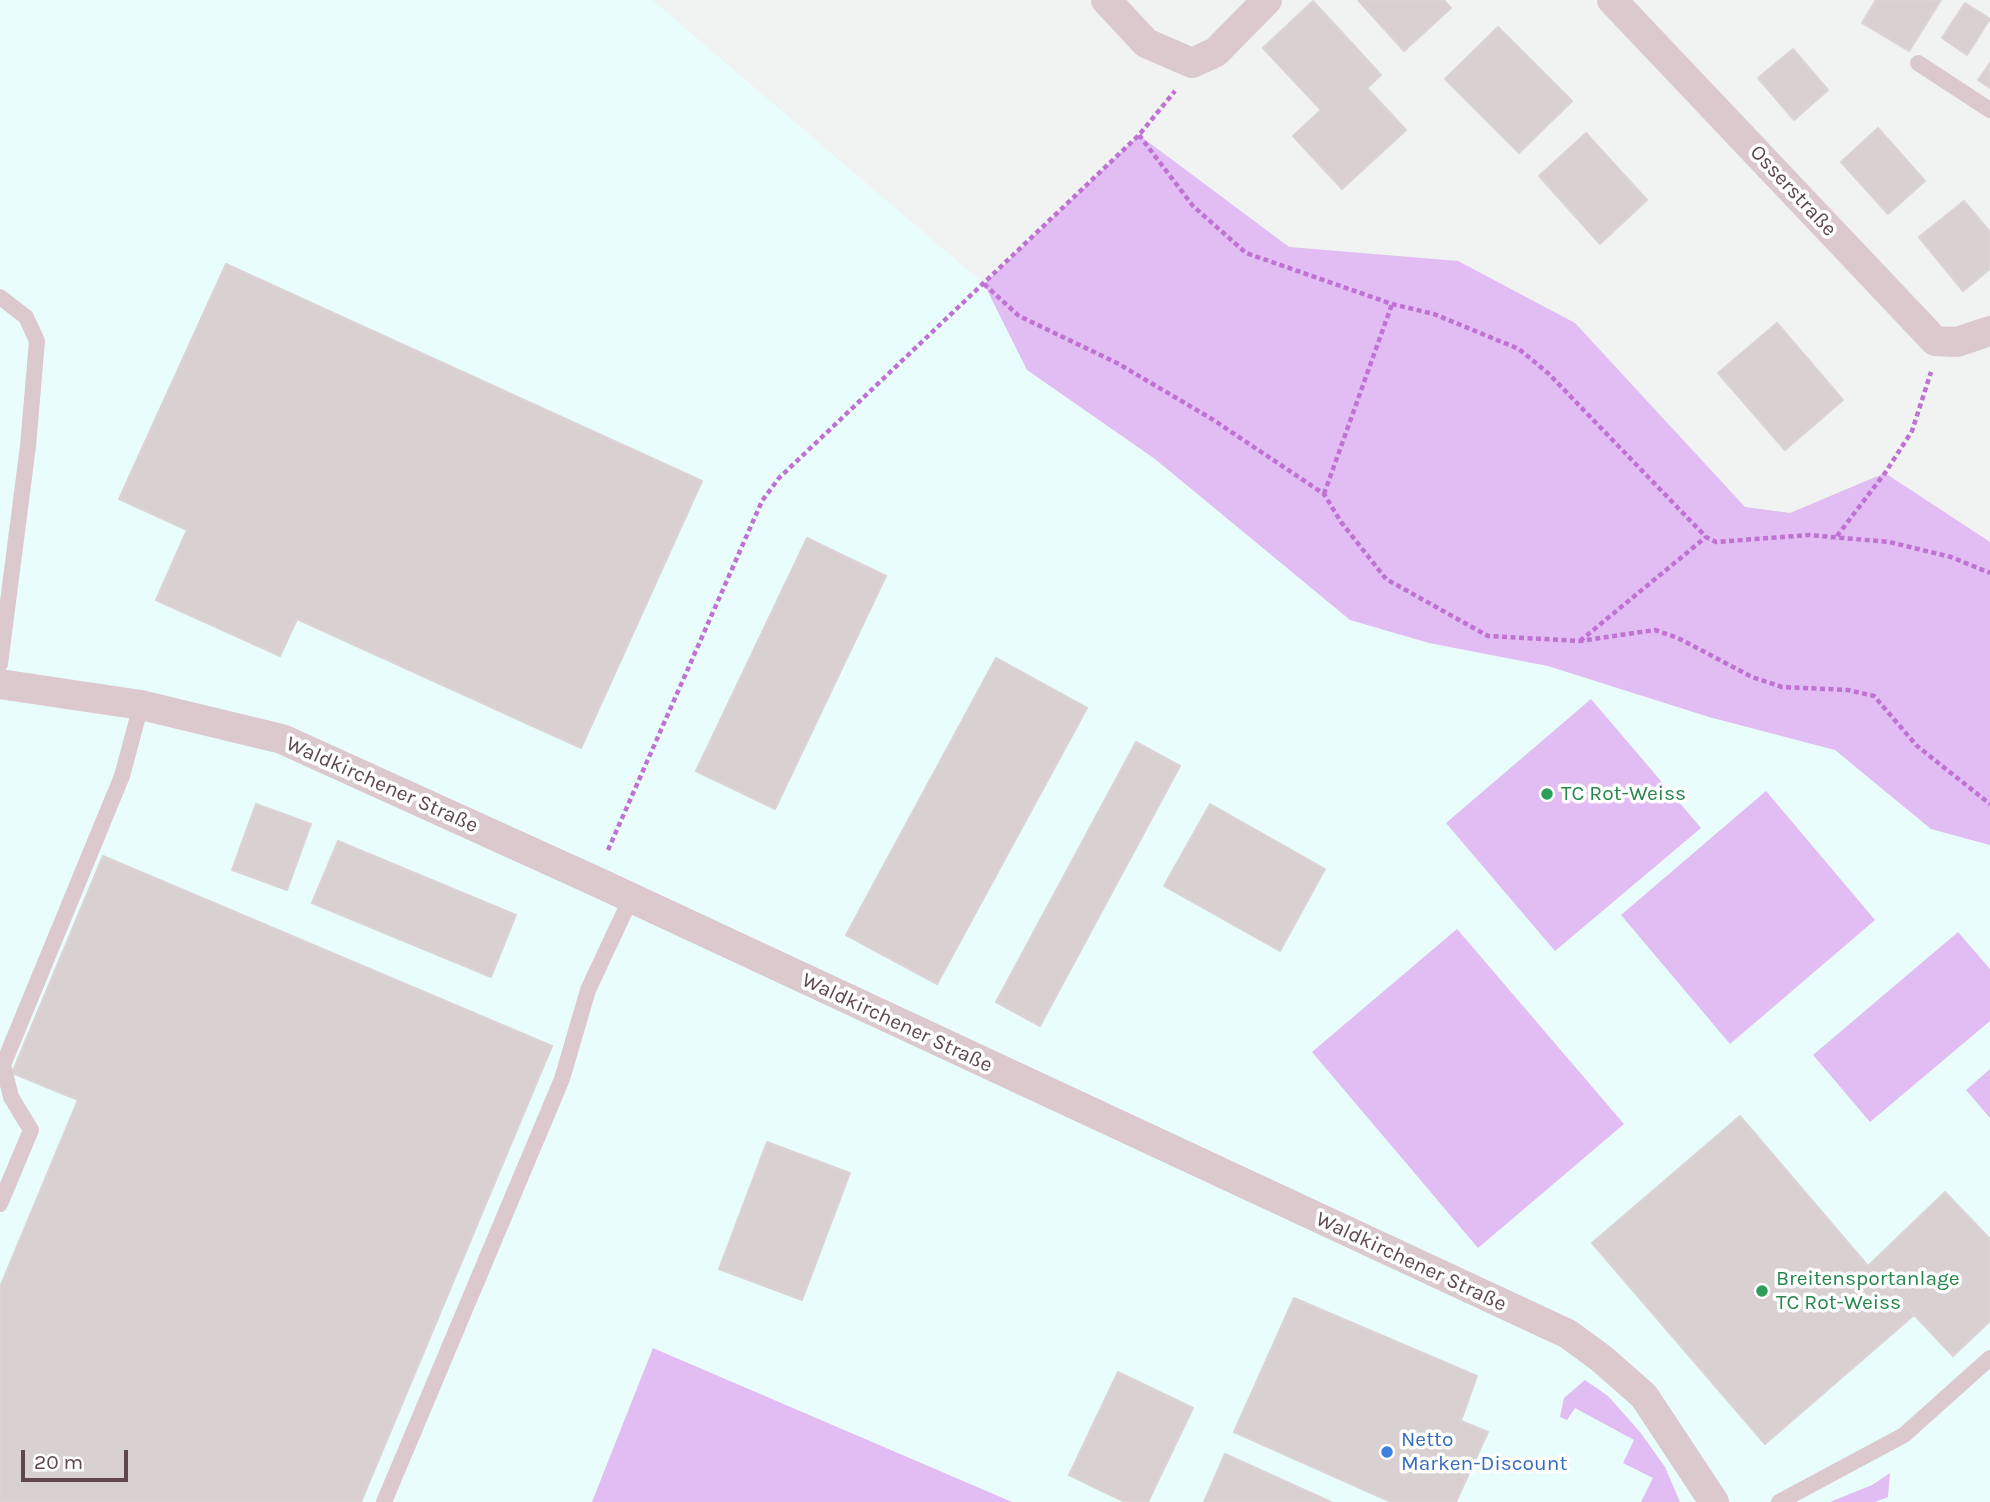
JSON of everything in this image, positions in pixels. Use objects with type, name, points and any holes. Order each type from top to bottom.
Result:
[{"type":"street","points":[[1106,0],[1146,43],[1192,63],[1216,52],[1267,0]]},
{"type":"street","name":"Osserstraße","points":[[1612,0],[1935,341]]},
{"type":"street","points":[[1935,341],[1957,342],[1990,331]]},
{"type":"street","name":"Waldkirchener Straße","points":[[0,684],[141,705],[282,739],[631,898],[1568,1334],[1602,1359],[1644,1396],[1714,1502]]},
{"type":"lane","points":[[1918,63],[1990,110]]},
{"type":"lane","points":[[0,297],[26,317],[37,341],[28,446],[0,664]]},
{"type":"lane","points":[[0,1204],[31,1130],[11,1097],[3,1065],[122,776],[141,705]]},
{"type":"lane","points":[[384,1502],[562,1079],[588,990],[631,898]]},
{"type":"lane","points":[[1779,1502],[1800,1497],[1904,1435],[1990,1357]]},
{"type":"path","points":[[594,881],[762,501],[779,478],[1139,135],[1178,88],[1192,63]]},
{"type":"path","points":[[1139,135],[1193,206],[1246,253],[1392,304],[1434,314],[1519,349],[1549,374],[1706,537],[1716,542],[1809,535],[1836,536],[1902,545],[1951,557],[1990,573]]},
{"type":"path","points":[[984,284],[1019,316],[1117,362],[1212,419],[1324,494],[1341,522],[1387,579],[1488,636],[1580,641],[1656,630],[1678,638],[1752,677],[1782,687],[1848,690],[1874,696],[1917,746],[1990,804]]},
{"type":"path","points":[[1324,494],[1392,304]]},
{"type":"path","points":[[1836,536],[1885,473],[1912,431],[1933,369],[1935,341]]},
{"type":"path","points":[[1580,641],[1706,537]]},
{"type":"shaded area","points":[[0,0],[652,0],[984,284],[1028,370],[1155,459],[1350,620],[1429,643],[1548,666],[1709,717],[1835,750],[1931,829],[1990,845],[1990,1502],[0,1502]]},
{"type":"shaded area","points":[[1139,135],[1289,247],[1458,261],[1575,323],[1745,507],[1790,513],[1885,473],[1990,542],[1990,845],[1931,829],[1835,750],[1709,717],[1548,666],[1429,643],[1350,620],[1155,459],[1027,370],[984,284]]},
{"type":"shaded area","points":[[1591,699],[1701,828],[1555,951],[1446,823]]},
{"type":"shaded area","points":[[1766,791],[1875,920],[1730,1044],[1621,915]]},
{"type":"shaded area","points":[[1457,929],[1624,1124],[1478,1248],[1312,1052]]},
{"type":"shaded area","points":[[1958,932],[1990,969],[1990,1021],[1870,1122],[1813,1055]]},
{"type":"shaded area","points":[[1990,1069],[1990,1118],[1966,1090]]},
{"type":"shaded area","points":[[653,1348],[1012,1502],[592,1502]]},
{"type":"shaded area","points":[[1585,1380],[1608,1396],[1640,1432],[1665,1467],[1680,1502],[1641,1502],[1653,1478],[1623,1463],[1634,1440],[1575,1408],[1567,1420],[1560,1417],[1564,1398]]},
{"type":"shaded area","points":[[1890,1473],[1888,1497],[1875,1502],[1830,1502],[1872,1485]]},
{"type":"building","points":[[1358,0],[1444,0],[1451,8],[1404,51]]},
{"type":"building","points":[[1876,0],[1941,0],[1909,51],[1862,23]]},
{"type":"building","points":[[1313,1],[1381,75],[1367,88],[1406,130],[1342,189],[1293,136],[1321,110],[1263,48]]},
{"type":"building","points":[[1965,3],[1990,19],[1967,55],[1942,38]]},
{"type":"building","points":[[1498,27],[1572,101],[1519,153],[1445,79]]},
{"type":"building","points":[[1793,49],[1828,90],[1794,120],[1758,78]]},
{"type":"building","points":[[1990,63],[1990,88],[1978,80]]},
{"type":"building","points":[[1878,128],[1925,181],[1888,214],[1841,162]]},
{"type":"building","points":[[1586,133],[1647,200],[1600,244],[1539,176]]},
{"type":"building","points":[[1964,201],[1990,232],[1990,269],[1963,291],[1919,237]]},
{"type":"building","points":[[226,264],[702,481],[581,748],[297,619],[280,656],[156,600],[187,530],[119,499]]},
{"type":"building","points":[[1777,323],[1843,400],[1785,450],[1718,373]]},
{"type":"building","points":[[807,538],[886,576],[775,809],[696,771]]},
{"type":"building","points":[[996,658],[1087,708],[937,984],[846,935]]},
{"type":"building","points":[[1136,742],[1180,766],[1040,1026],[996,1002]]},
{"type":"building","points":[[256,804],[311,824],[287,890],[232,870]]},
{"type":"building","points":[[1210,804],[1325,869],[1280,951],[1164,886]]},
{"type":"building","points":[[338,841],[516,915],[491,977],[312,903]]},
{"type":"building","points":[[103,856],[552,1046],[361,1502],[0,1502],[0,1287],[78,1100],[12,1073]]},
{"type":"building","name":"Breitensportanlage TC Rot-Weiss","points":[[1740,1116],[1868,1266],[1914,1315],[1765,1444],[1592,1243]]},
{"type":"building","points":[[767,1142],[850,1173],[802,1300],[719,1269]]},
{"type":"building","points":[[1945,1192],[1990,1239],[1990,1321],[1953,1356],[1868,1266]]},
{"type":"building","points":[[1294,1298],[1477,1376],[1461,1421],[1488,1432],[1456,1502],[1391,1502],[1234,1432]]},
{"type":"building","points":[[1118,1372],[1193,1408],[1148,1502],[1125,1502],[1069,1475]]},
{"type":"building","points":[[1225,1454],[1331,1502],[1204,1502]]},
{"type":"place","name":"TC Rot-Weiss","points":[[1547,794]]},
{"type":"place","name":"Breitensportanlage TC Rot-Weiss","points":[[1762,1291]]},
{"type":"place","name":"Netto Marken-Discount","points":[[1387,1452]]}]
